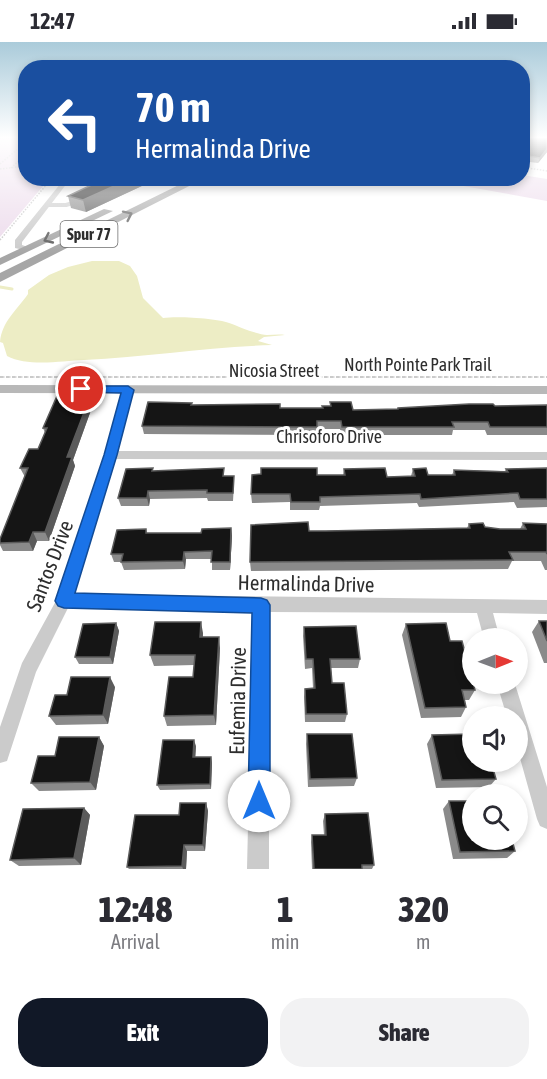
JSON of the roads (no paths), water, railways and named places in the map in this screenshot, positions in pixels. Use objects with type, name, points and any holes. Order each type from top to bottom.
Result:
[{"type":"main road","name":"Spur 77","points":[[0,262],[161,186]]},
{"type":"main road","name":"Spur 77","points":[[0,278],[185,186]]},
{"type":"street","points":[[25,249],[18,246],[18,242],[62,186]]},
{"type":"street","name":"Nicosia Street","points":[[0,388],[547,390]]},
{"type":"street","name":"Santos Drive","points":[[0,754],[28,669],[64,601],[111,455],[128,390]]},
{"type":"street","name":"Chrisoforo Drive","points":[[111,455],[547,456]]},
{"type":"street","name":"Hermalinda Drive","points":[[64,601],[547,607]]},
{"type":"street","name":"Eufemia Drive","points":[[258,869],[261,605]]},
{"type":"street","points":[[483,607],[489,628]]},
{"type":"street","points":[[528,755],[547,819]]},
{"type":"lane","points":[[47,205],[66,205],[83,198]]},
{"type":"waterway","points":[[0,287],[12,289]]}]
